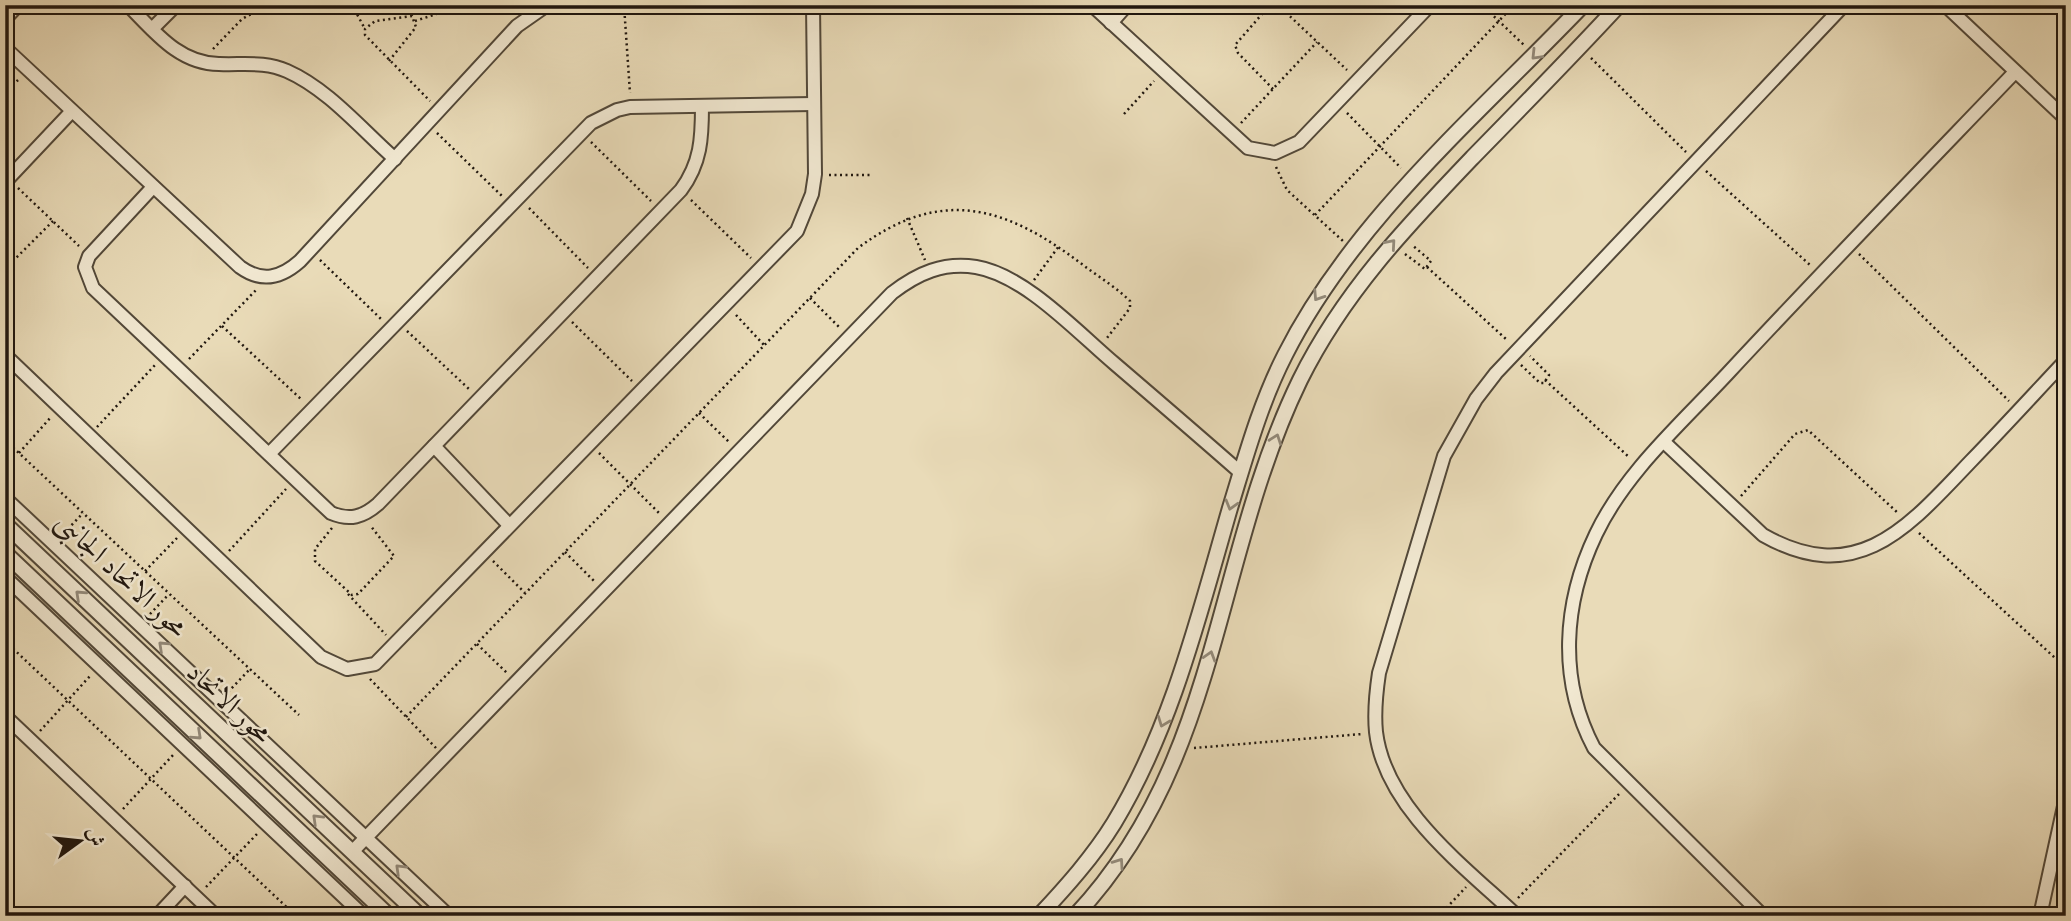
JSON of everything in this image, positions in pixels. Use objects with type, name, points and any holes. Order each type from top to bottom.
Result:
[{"type":"street","points":[[5,19],[18,5]]},
{"type":"street","points":[[128,5],[170,47],[201,62],[260,63],[287,71],[321,93],[394,159]]},
{"type":"street","points":[[152,29],[176,5]]},
{"type":"street","points":[[5,48],[240,267],[257,277],[268,278],[290,270],[517,26],[547,5]]},
{"type":"street","points":[[5,355],[221,558],[321,657],[333,665],[361,669],[375,664],[797,231],[812,194],[815,174],[813,5]]},
{"type":"street","points":[[1093,5],[1248,148],[1275,153],[1299,142],[1430,5]]},
{"type":"street","points":[[1111,23],[1128,5]]},
{"type":"street","points":[[1039,916],[1093,855],[1119,815],[1146,763],[1172,698],[1260,414],[1284,357],[1315,300],[1352,249],[1413,180],[1583,5]]},
{"type":"street","points":[[1075,916],[1136,838],[1180,749],[1251,511],[1295,392],[1341,307],[1395,238],[1619,5]]},
{"type":"street","points":[[1513,912],[1407,807],[1387,772],[1376,733],[1375,706],[1379,673],[1444,456],[1476,399],[1516,351],[1844,5]]},
{"type":"street","points":[[1945,5],[2066,120]]},
{"type":"street","points":[[1763,916],[1628,785],[1594,748],[1581,723],[1569,675],[1568,646],[1576,590],[1596,535],[1612,506],[1641,467],[1849,244],[2015,72]]},
{"type":"street","points":[[269,454],[581,132],[603,115],[630,107],[814,104]]},
{"type":"street","points":[[153,187],[89,256],[85,267],[93,288],[331,513],[341,517],[362,516],[378,504],[681,190],[697,162],[701,147],[702,106]]},
{"type":"street","points":[[6,180],[72,111]]},
{"type":"street","points":[[352,852],[892,293],[911,278],[929,270],[956,265],[979,267],[1027,290],[1241,473]]},
{"type":"street","points":[[1664,442],[1763,535],[1799,552],[1839,555],[1878,544],[1911,525],[2066,359]]},
{"type":"street","points":[[434,446],[509,525]]},
{"type":"street","name":"محور الاتحاد الجانبى","points":[[5,498],[449,916]]},
{"type":"street","name":"محور الاتحاد","points":[[5,524],[420,916]]},
{"type":"street","name":"محور الاتحاد","points":[[5,553],[389,916]]},
{"type":"street","points":[[5,578],[364,916]]},
{"type":"street","points":[[5,716],[216,916]]},
{"type":"street","points":[[2040,916],[2066,797]]},
{"type":"street","points":[[157,916],[185,886]]},
{"type":"path","points":[[352,5],[365,29],[365,35],[439,110]]},
{"type":"path","points":[[415,21],[464,5]]},
{"type":"path","points":[[624,5],[630,107]]},
{"type":"path","points":[[1270,5],[1235,45],[1238,53],[1273,89]]},
{"type":"path","points":[[1278,5],[1359,81]]},
{"type":"path","points":[[1482,5],[1534,56]]},
{"type":"path","points":[[1315,215],[1514,5]]},
{"type":"path","points":[[201,62],[242,19],[255,12],[354,13]]},
{"type":"path","points":[[365,29],[375,21],[412,16],[415,21],[412,32],[389,61]]},
{"type":"path","points":[[1231,133],[1317,42]]},
{"type":"path","points":[[5,93],[28,70]]},
{"type":"path","points":[[1124,114],[1164,71]]},
{"type":"path","points":[[1337,104],[1413,180]]},
{"type":"path","points":[[427,124],[598,277]]},
{"type":"path","points":[[581,132],[662,211]]},
{"type":"path","points":[[1275,153],[1282,182],[1352,249]]},
{"type":"path","points":[[815,174],[870,175]]},
{"type":"path","points":[[6,180],[89,256]]},
{"type":"path","points":[[681,190],[762,269]]},
{"type":"path","points":[[907,218],[929,270]]},
{"type":"path","points":[[5,269],[52,221]]},
{"type":"path","points":[[1395,238],[1431,261],[1427,267],[1423,269],[1395,238]]},
{"type":"path","points":[[1849,244],[2019,410]]},
{"type":"path","points":[[1027,290],[1059,246]]},
{"type":"path","points":[[310,250],[480,399]]},
{"type":"path","points":[[1427,267],[1516,351],[1548,373],[1545,380],[1540,383],[1516,351]]},
{"type":"path","points":[[180,369],[268,278]]},
{"type":"path","points":[[810,298],[849,337]]},
{"type":"path","points":[[726,305],[764,345]]},
{"type":"path","points":[[563,313],[642,390]]},
{"type":"path","points":[[222,326],[312,410]]},
{"type":"path","points":[[90,435],[165,355]]},
{"type":"path","points":[[1545,380],[1641,467]]},
{"type":"path","points":[[19,453],[61,407]]},
{"type":"path","points":[[699,413],[739,452]]},
{"type":"path","points":[[5,440],[299,715]]},
{"type":"path","points":[[590,443],[669,524]]},
{"type":"path","points":[[221,558],[296,479]]},
{"type":"path","points":[[54,544],[83,513]]},
{"type":"path","points":[[347,594],[358,594],[394,556],[393,551],[362,516]]},
{"type":"path","points":[[341,517],[314,555],[315,561],[396,645]]},
{"type":"path","points":[[145,571],[188,527]]},
{"type":"path","points":[[483,552],[525,593]]},
{"type":"path","points":[[565,552],[604,591]]},
{"type":"path","points":[[140,624],[169,594]]},
{"type":"path","points":[[5,640],[296,916]]},
{"type":"path","points":[[477,644],[516,682]]},
{"type":"path","points":[[31,741],[99,666]]},
{"type":"path","points":[[221,701],[250,669]]},
{"type":"path","points":[[361,669],[444,757]]},
{"type":"path","points":[[1180,749],[1376,733]]},
{"type":"path","points":[[113,818],[183,745]]},
{"type":"path","points":[[1513,912],[1628,785]]},
{"type":"path","points":[[196,897],[267,824]]},
{"type":"path","points":[[1439,916],[1475,877]]}]
